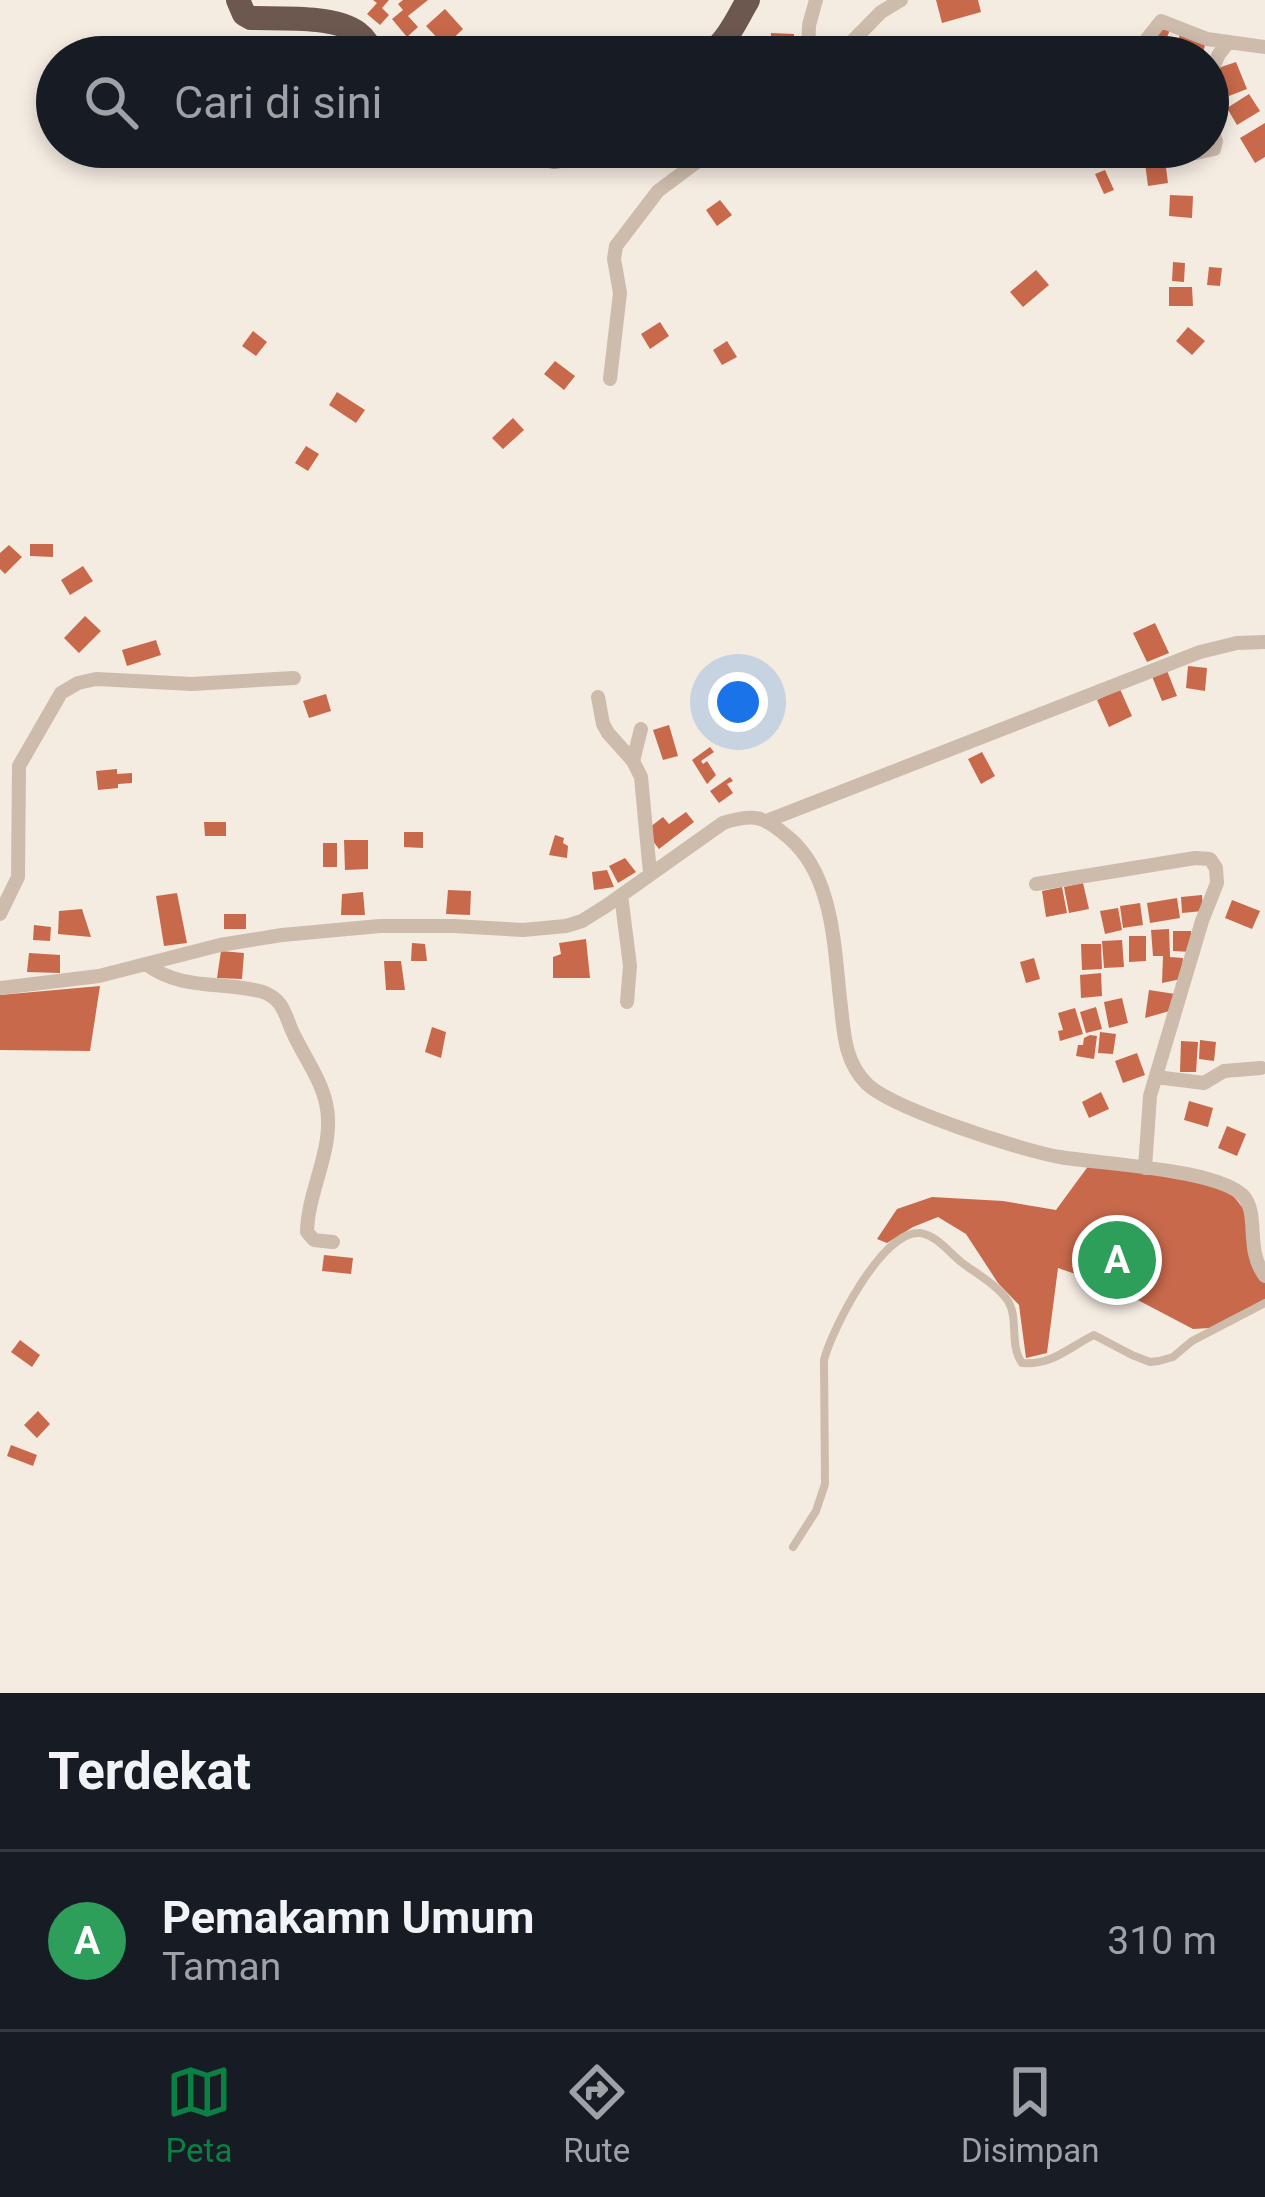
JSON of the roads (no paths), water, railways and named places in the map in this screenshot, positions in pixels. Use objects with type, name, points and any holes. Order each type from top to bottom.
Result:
[{"type":"highway","points":[[238,0],[251,18],[332,22],[361,36]]},
{"type":"highway","points":[[726,36],[748,0]]},
{"type":"street","points":[[809,36],[816,0]]},
{"type":"street","points":[[858,36],[901,0]]},
{"type":"street","points":[[1148,36],[1159,21],[1199,36]]},
{"type":"street","points":[[1229,43],[1265,46]]},
{"type":"street","points":[[610,380],[620,292],[616,246],[658,191],[689,168]]},
{"type":"street","points":[[0,988],[99,976],[220,945],[282,935],[380,926],[544,930],[582,920],[723,823],[742,817],[769,820],[1200,652],[1265,642]]},
{"type":"street","points":[[0,914],[18,878],[20,766],[61,693],[96,680],[192,684],[294,678]]},
{"type":"street","points":[[598,697],[608,734],[633,761],[644,786],[650,872]]},
{"type":"street","points":[[633,761],[641,729]]},
{"type":"street","points":[[769,820],[797,844],[818,878],[830,920],[844,1038],[850,1062],[869,1086],[898,1103],[1054,1156],[1217,1180],[1248,1204],[1253,1252],[1265,1276]]},
{"type":"street","points":[[1036,884],[1196,858],[1213,861],[1217,883],[1148,1109],[1145,1168]]},
{"type":"street","points":[[621,895],[630,966],[627,1003]]},
{"type":"street","points":[[146,964],[158,974],[185,983],[263,992],[286,1011],[326,1100],[328,1120],[307,1232],[314,1240],[333,1242]]},
{"type":"street","points":[[1156,1077],[1204,1083],[1224,1071],[1261,1068]]},
{"type":"lane","points":[[793,1547],[816,1511],[825,1484],[824,1360],[828,1342],[842,1312],[900,1238],[930,1235],[1004,1295],[1012,1311],[1016,1355],[1022,1363],[1053,1359],[1094,1335],[1132,1355],[1160,1361],[1265,1303]]},
{"type":"place","name":"Pemakamn Umum","points":[[1117,1260]]}]
